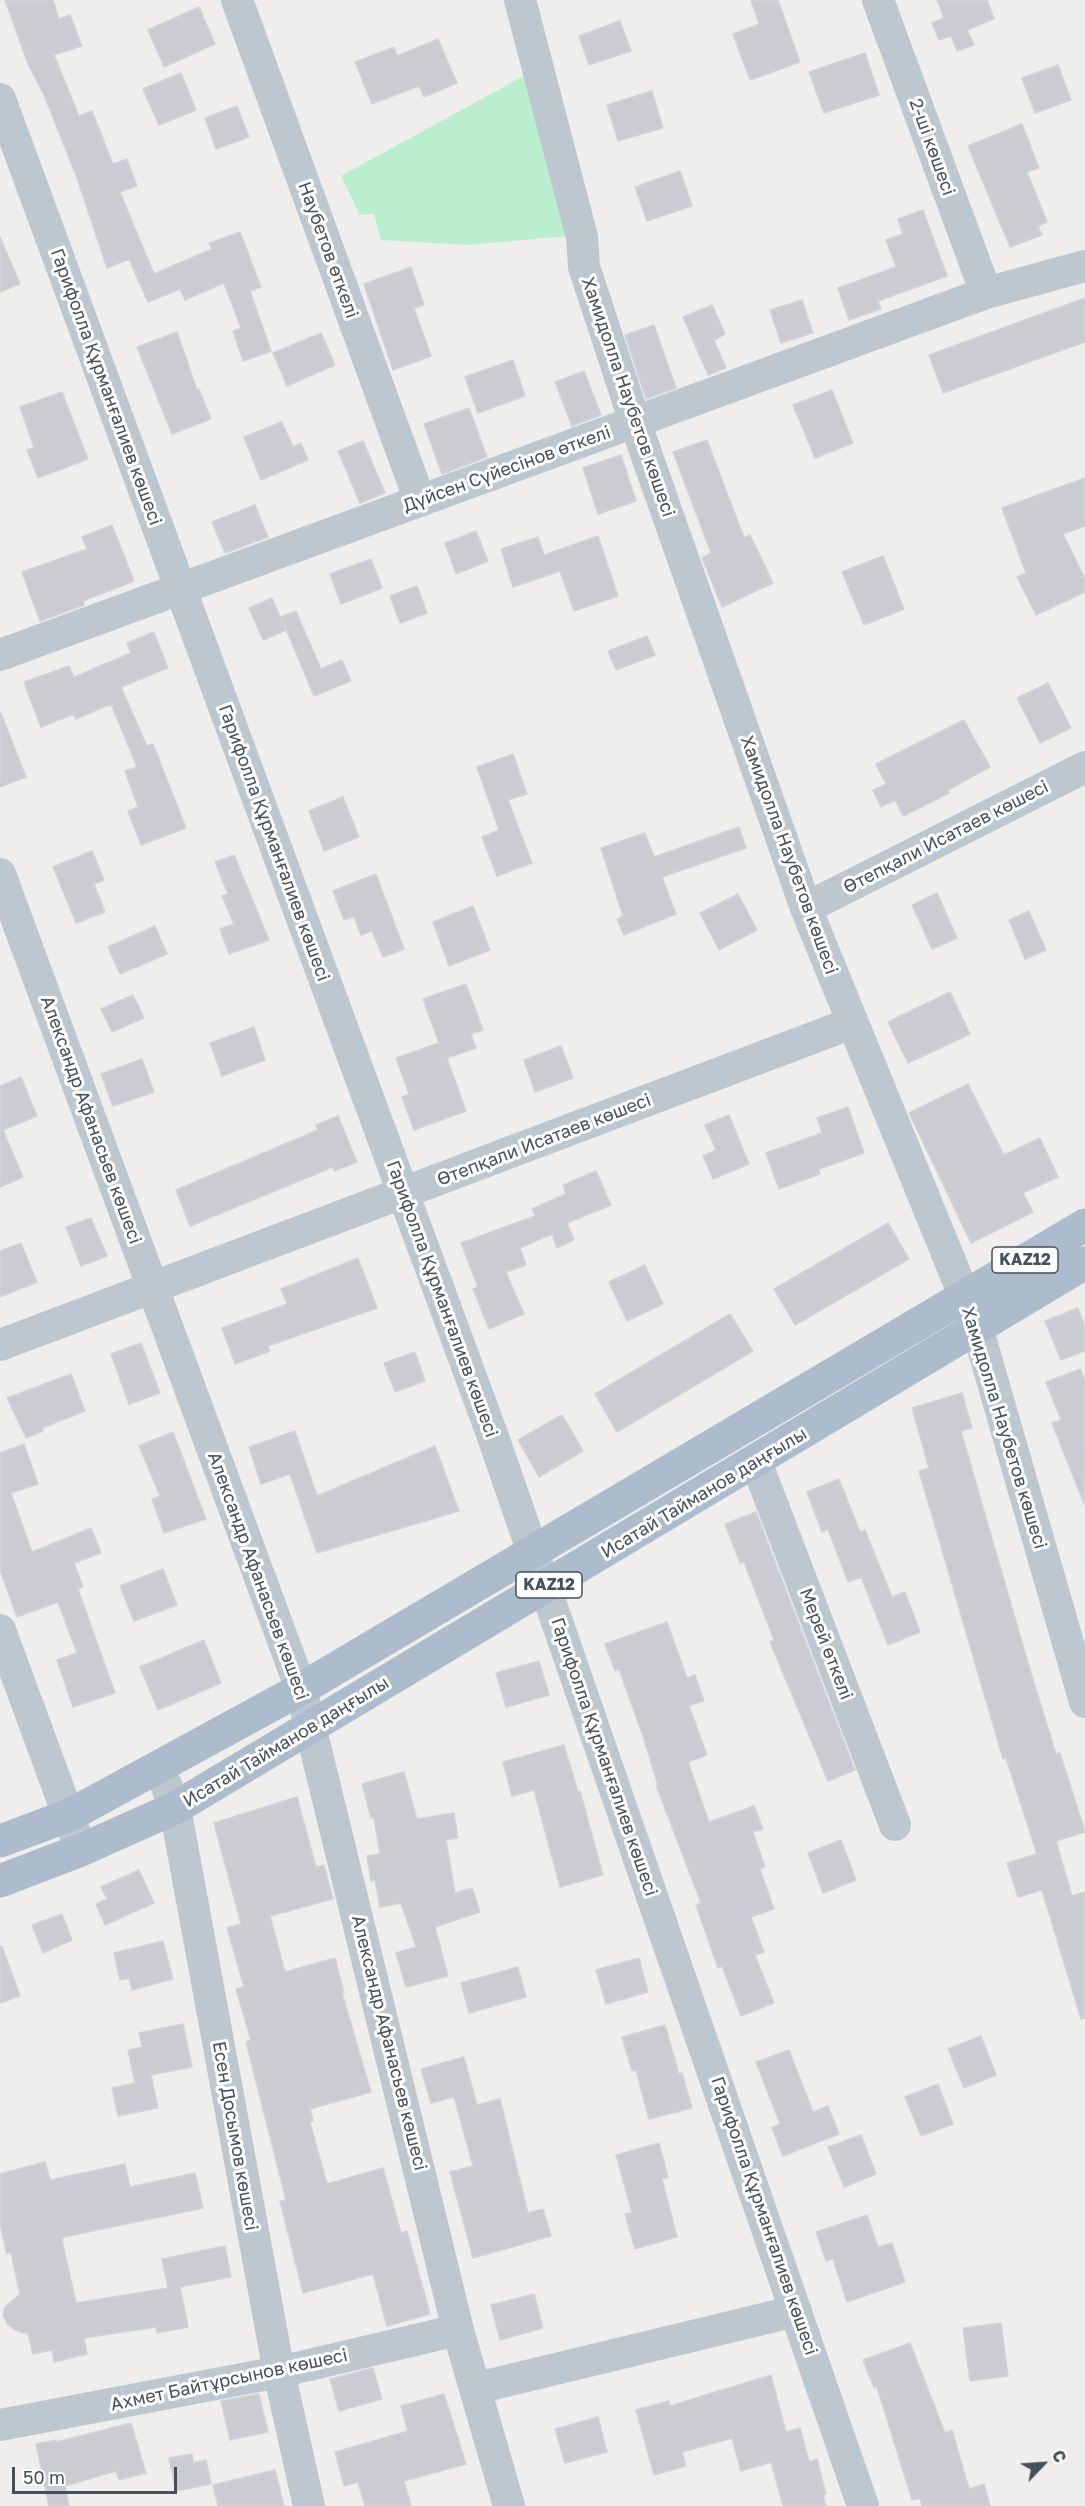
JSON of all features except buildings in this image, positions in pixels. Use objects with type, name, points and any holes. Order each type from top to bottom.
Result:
[{"type":"main road","name":"Исатай Тайманов даңғылы","points":[[0,1841],[70,1815],[301,1689],[532,1550],[1085,1225]]},
{"type":"main road","name":"Исатай Тайманов даңғылы","points":[[0,1881],[81,1850],[175,1808],[285,1740],[312,1727],[1085,1263]]},
{"type":"street","name":"Наубетов өткелі","points":[[237,0],[420,501]]},
{"type":"street","name":"Хамидолла Наубетов көшесі","points":[[520,0],[582,237],[584,267],[635,422],[806,908],[977,1327],[1085,1702]]},
{"type":"street","name":"2-ші көшесі","points":[[878,0],[986,293]]},
{"type":"street","name":"Гарифолла Құрманғалиев көшесі","points":[[0,99],[532,1550],[863,2506]]},
{"type":"street","name":"Дүйсен Сүйесінов өткелі","points":[[0,655],[986,293],[1085,266]]},
{"type":"street","name":"Өтепқали Исатаев көшесі","points":[[806,908],[1085,767]]},
{"type":"street","name":"Александр Афанасьев көшесі","points":[[0,874],[301,1689],[458,2330],[477,2388],[509,2506]]},
{"type":"street","name":"Өтепқали Исатаев көшесі","points":[[0,1345],[852,1023]]},
{"type":"street","name":"Мерей өткелі","points":[[756,1462],[895,1825]]},
{"type":"street","points":[[0,1630],[81,1850]]},
{"type":"street","name":"Есен Досымов көшесі","points":[[159,1767],[175,1808],[279,2372],[309,2506]]},
{"type":"street","points":[[477,2388],[795,2311]]},
{"type":"street","name":"Ахмет Байтұрсынов көшесі","points":[[0,2425],[279,2372],[458,2330]]},
{"type":"green space","points":[[529,73],[569,236],[468,245],[381,240],[374,214],[360,215],[341,176]]}]
